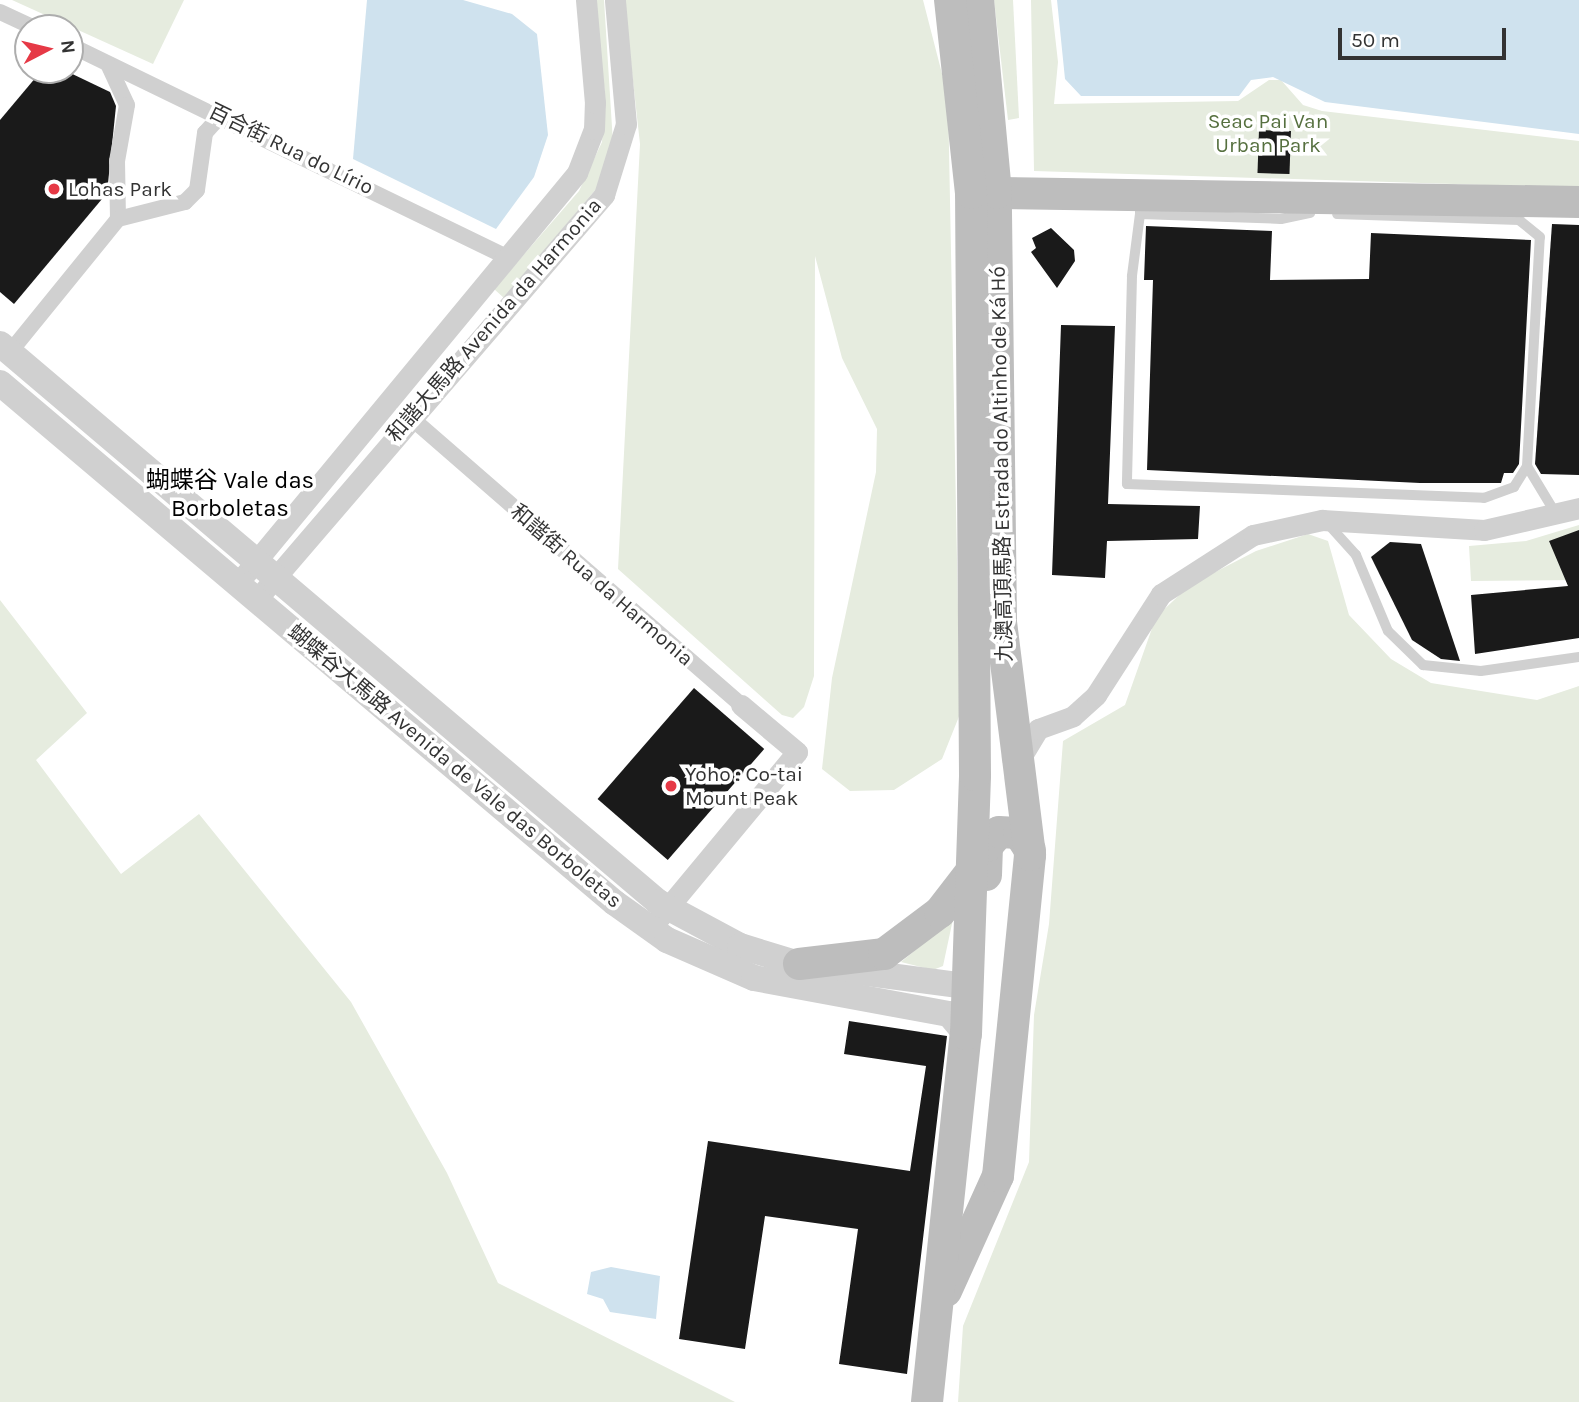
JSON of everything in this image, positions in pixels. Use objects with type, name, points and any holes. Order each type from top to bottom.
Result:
[{"type":"main road","name":"九澳高頂馬路 Estrada do Altinho de Ká Hó","points":[[927,1402],[932,1333],[956,1160],[966,1034],[970,873],[971,193],[950,0]]},
{"type":"main road","name":"九澳高頂馬路 Estrada do Altinho de Ká Hó","points":[[932,1333],[998,1176],[1030,850],[1001,622],[996,193],[978,0]]},
{"type":"main road","points":[[996,193],[1140,203],[1579,202]]},
{"type":"main road","points":[[967,986],[980,953],[988,846],[1005,830],[1019,833],[1030,850]]},
{"type":"main road","points":[[799,964],[884,954],[940,912],[970,873]]},
{"type":"main road","points":[[956,1160],[969,1174],[987,1168],[1006,1108]]},
{"type":"street","name":"和諧大馬路 Avenida da Harmonia","points":[[265,569],[409,416],[604,195],[626,124],[615,0]]},
{"type":"street","name":"和諧大馬路 Avenida da Harmonia","points":[[248,591],[510,259],[587,153],[595,76],[585,3]]},
{"type":"street","name":"百合街 Rua do Lírio","points":[[84,52],[222,114],[510,259]]},
{"type":"street","points":[[108,64],[127,105],[117,161],[118,219]]},
{"type":"street","points":[[5,348],[118,219],[191,196],[205,133],[222,114]]},
{"type":"street","name":"蝴蝶谷大馬路 Avenida de Vale das Borboletas","points":[[5,348],[667,907],[740,946],[799,964],[967,986]]},
{"type":"street","name":"蝴蝶谷大馬路 Avenida de Vale das Borboletas","points":[[0,383],[650,929],[691,954],[754,978],[948,1014],[966,1034]]},
{"type":"street","name":"和諧街 Rua da Harmonia","points":[[409,416],[797,752],[667,907]]},
{"type":"street","points":[[1020,759],[1038,729],[1073,716],[1096,695],[1149,606],[1168,588],[1252,535],[1322,520],[1483,530],[1558,517],[1579,508]]},
{"type":"street","points":[[650,929],[667,907]]},
{"type":"lane","points":[[1140,203],[1519,220],[1533,229],[1544,254],[1527,466],[1514,487],[1485,498],[1127,484],[1132,276],[1140,203]]},
{"type":"lane","points":[[1527,466],[1558,517]]},
{"type":"lane","points":[[1322,520],[1356,555]]},
{"type":"lane","points":[[1369,524],[1353,532],[1356,555],[1388,631],[1423,665],[1481,671],[1579,657]]},
{"type":"green space","points":[[12,0],[184,0],[153,64],[84,33],[84,14],[43,14]]},
{"type":"green space","points":[[595,0],[604,0],[613,143],[597,188],[504,298],[494,289],[579,191],[602,142],[605,95]]},
{"type":"green space","points":[[624,0],[923,0],[948,97],[960,714],[942,759],[894,790],[850,791],[822,769],[832,678],[876,472],[877,429],[842,358],[815,256],[814,676],[804,707],[793,718],[782,715],[618,569],[640,144]]},
{"type":"green space","points":[[994,0],[1013,0],[1019,118],[1008,120]]},
{"type":"green space","name":"Seac Pai Van Urban Park","points":[[1031,0],[1051,0],[1058,62],[1054,104],[1238,101],[1269,80],[1281,80],[1303,105],[1322,111],[1579,141],[1579,188],[1034,171]]},
{"type":"green space","points":[[1579,525],[1579,580],[1471,581],[1469,546],[1526,541]]},
{"type":"green space","points":[[1308,534],[1328,541],[1349,615],[1391,659],[1431,683],[1537,700],[1579,686],[1579,1402],[958,1402],[963,1326],[1029,1162],[1034,1015],[1049,924],[1063,741],[1125,705],[1156,617],[1190,585],[1256,551]]},
{"type":"green space","points":[[0,600],[87,713],[36,760],[121,874],[199,814],[351,1002],[447,1173],[498,1283],[735,1402],[0,1402]]},
{"type":"green space","points":[[953,919],[943,966],[933,970],[901,962]]},
{"type":"water","points":[[367,0],[463,0],[512,14],[537,34],[548,135],[534,177],[496,229],[353,159]]},
{"type":"water","points":[[1057,0],[1579,0],[1579,134],[1325,102],[1273,77],[1251,80],[1239,96],[1081,96],[1065,79]]},
{"type":"water","points":[[611,1267],[660,1276],[656,1319],[610,1312],[603,1299],[587,1294],[591,1272]]},
{"type":"building","name":"Lohas Park","points":[[84,80],[110,92],[116,106],[107,193],[14,304],[0,292],[0,120],[30,84],[84,84]]},
{"type":"building","points":[[1259,130],[1291,131],[1289,174],[1257,173]]},
{"type":"building","points":[[1552,224],[1579,225],[1579,475],[1541,474],[1535,464]]},
{"type":"building","points":[[1146,226],[1272,231],[1270,280],[1369,279],[1371,233],[1531,240],[1519,464],[1513,473],[1504,473],[1501,483],[1420,483],[1147,470],[1153,280],[1144,280]]},
{"type":"building","points":[[1051,228],[1074,250],[1075,261],[1057,288],[1031,252],[1036,248],[1032,238]]},
{"type":"building","points":[[1061,325],[1115,326],[1108,504],[1200,506],[1198,539],[1107,541],[1105,578],[1052,575]]},
{"type":"building","points":[[1579,530],[1579,638],[1475,654],[1471,595],[1568,586],[1549,541]]},
{"type":"building","points":[[1390,542],[1421,544],[1460,661],[1441,659],[1412,640],[1371,557]]},
{"type":"building","name":"Yoho : Co-tai Mount Peak","points":[[694,688],[764,749],[668,860],[598,799]]},
{"type":"building","points":[[849,1021],[947,1036],[907,1374],[839,1364],[858,1229],[765,1216],[745,1349],[679,1339],[708,1141],[910,1171],[926,1066],[844,1054]]},
{"type":"place","name":"Lohas Park","points":[[54,189]]},
{"type":"place","name":"Yoho : Co-tai Mount Peak","points":[[671,786]]},
{"type":"district","name":"蝴蝶谷 Vale das Borboletas","points":[[230,495]]}]
